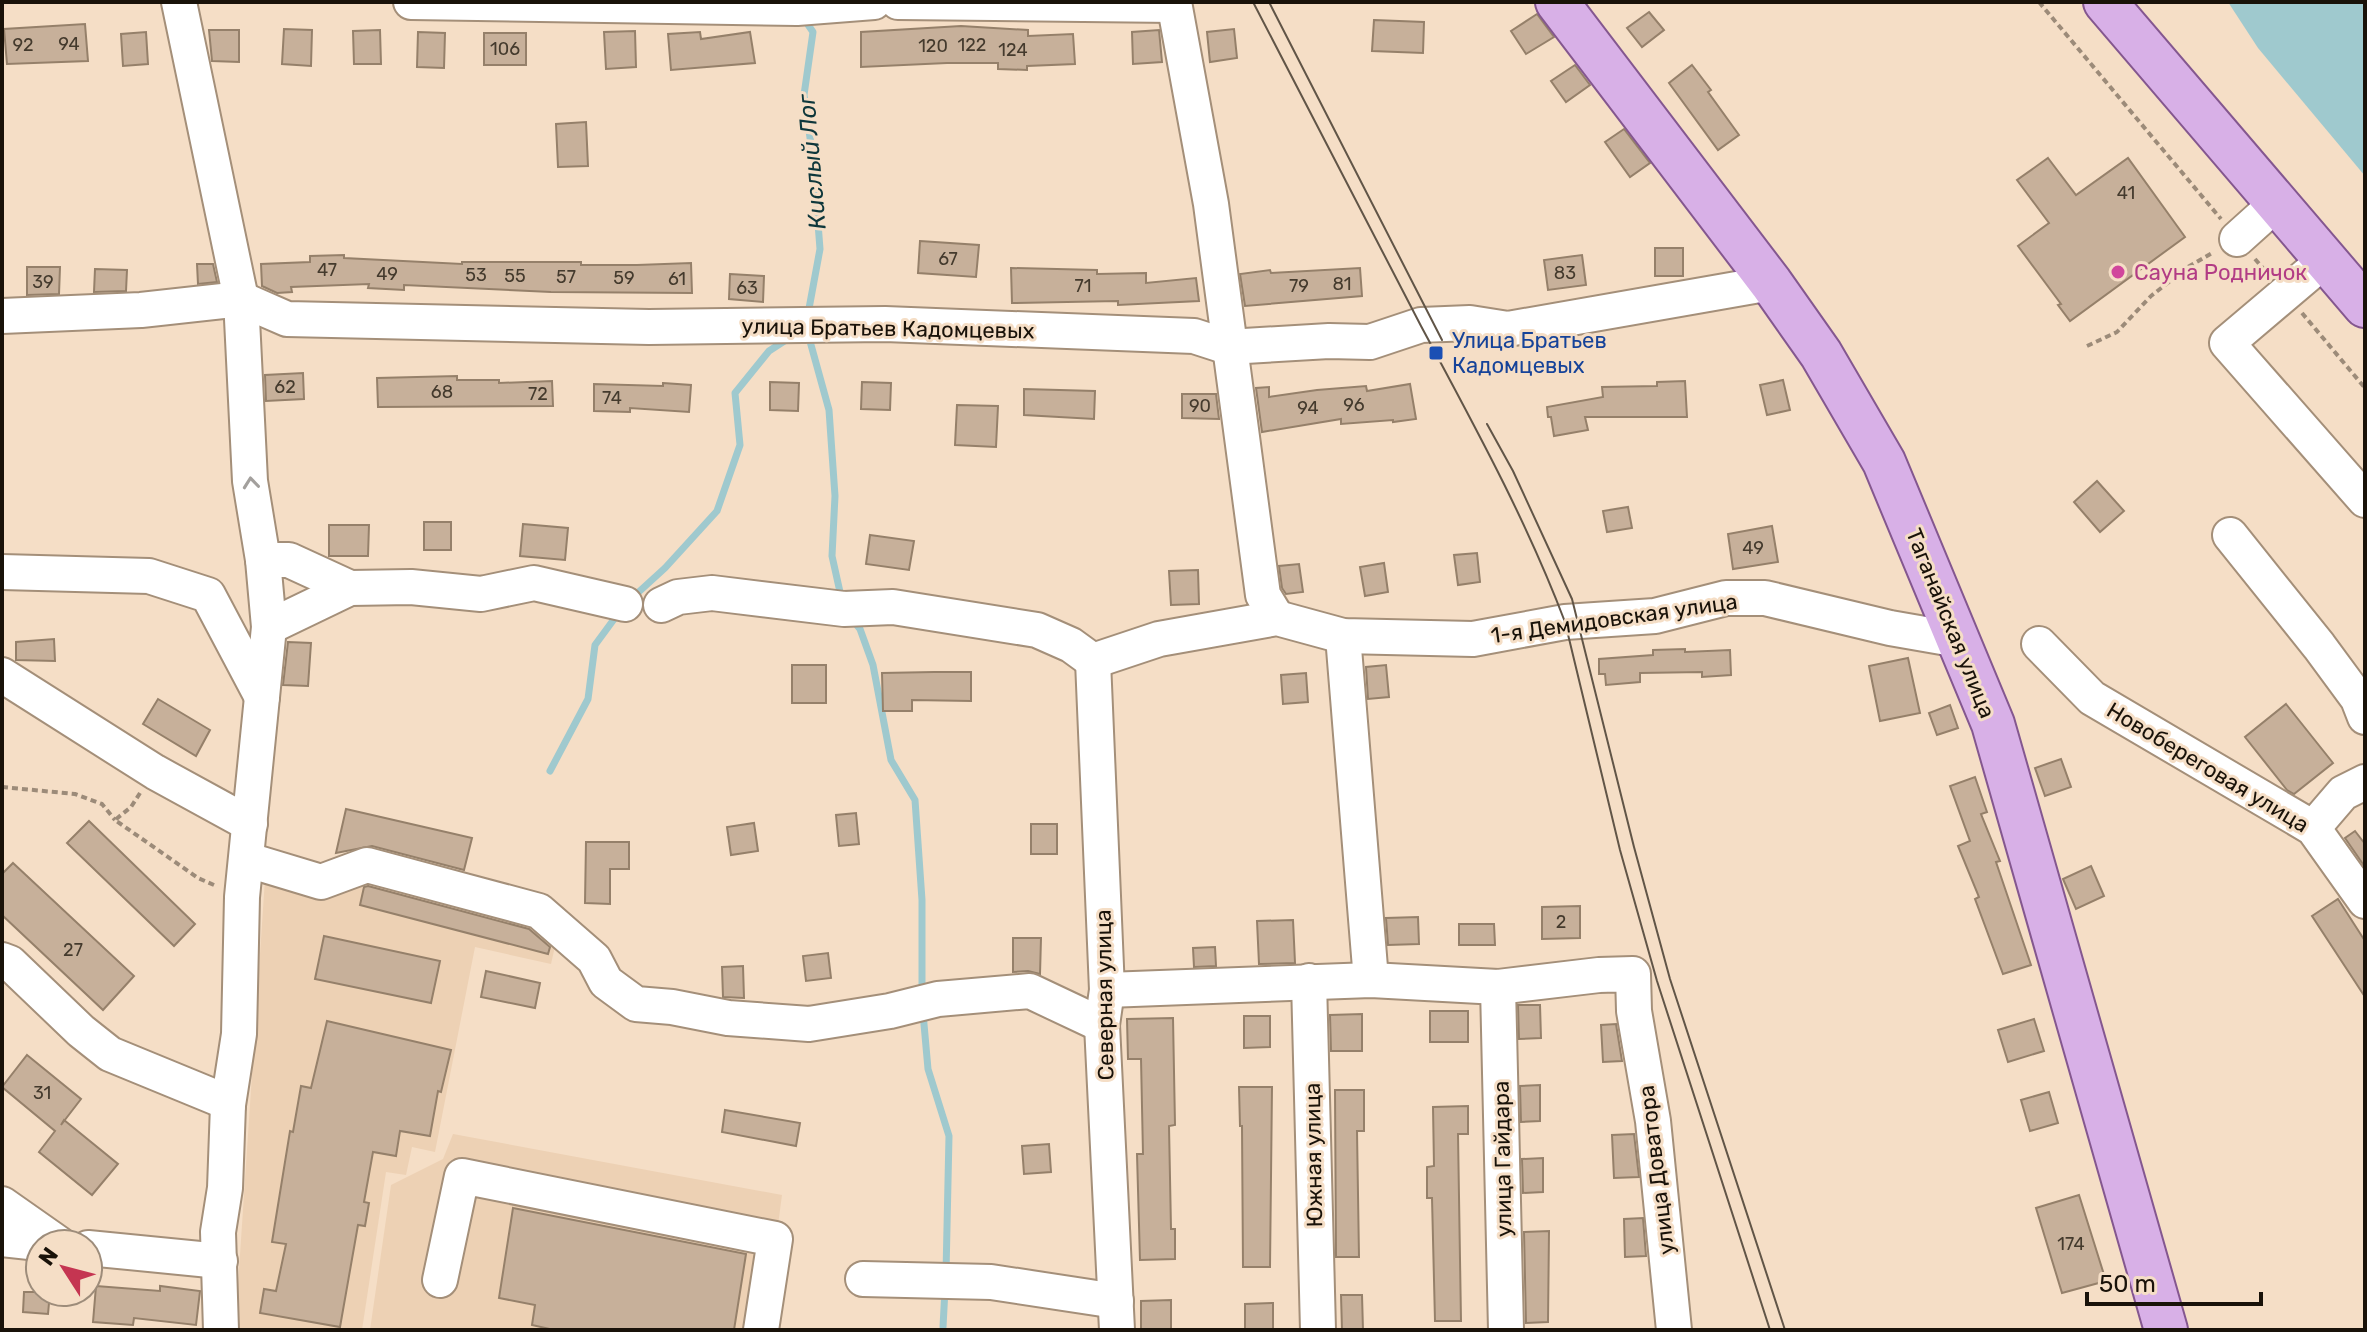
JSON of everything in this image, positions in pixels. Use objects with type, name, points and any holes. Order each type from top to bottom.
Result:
[{"type":"main road","name":"Таганайская улица","points":[[1557,2],[1771,283],[1821,354],[1877,450],[1993,724],[2166,1330]]},
{"type":"main road","points":[[2105,2],[2365,306]]},
{"type":"street","points":[[179,2],[241,299],[250,481],[263,560],[269,627],[242,897],[239,1034],[228,1105],[225,1188],[218,1232],[221,1330]]},
{"type":"street","points":[[411,2],[797,8],[874,2]]},
{"type":"street","points":[[898,2],[1174,4],[1211,204],[1263,595],[1277,618]]},
{"type":"street","points":[[2237,239],[2277,203]]},
{"type":"street","points":[[2325,260],[2227,343],[2365,500]]},
{"type":"street","name":"улица Братьев Кадомцевых","points":[[2,316],[141,310],[241,299],[287,319],[649,327],[885,324],[1194,336],[1228,347],[1329,341],[1370,342],[1421,325],[1470,323],[1508,329],[1771,283]]},
{"type":"street","points":[[2230,535],[2327,656],[2358,699],[2365,717]]},
{"type":"street","points":[[263,560],[289,560],[350,588]]},
{"type":"street","points":[[2,572],[149,576],[208,595],[262,697]]},
{"type":"street","points":[[269,627],[350,588],[411,587],[481,594],[534,583],[625,604]]},
{"type":"street","points":[[661,605],[678,597],[712,593],[844,609],[893,607],[1037,630],[1071,645],[1093,661]]},
{"type":"street","name":"1-я Демидовская улица","points":[[1093,661],[1159,639],[1277,618],[1343,636],[1473,639],[1565,622],[1655,616],[1726,598],[1765,598],[1890,628],[1959,640]]},
{"type":"street","points":[[1343,636],[1371,980]]},
{"type":"street","name":"Новобереговая улица","points":[[2039,644],[2092,698],[2313,828],[2365,901]]},
{"type":"street","name":"Северная улица","points":[[1093,661],[1107,990],[1102,1025],[1116,1316]]},
{"type":"street","points":[[2,675],[155,772],[250,824]]},
{"type":"street","points":[[2313,828],[2343,793],[2365,782]]},
{"type":"street","points":[[248,860],[321,882],[367,865],[539,911],[568,933],[594,959],[606,982],[636,1004],[672,1007],[728,1018],[809,1024],[890,1011],[938,999],[1030,991],[1102,1025]]},
{"type":"street","points":[[2,960],[10,963],[81,1031],[110,1054],[228,1105]]},
{"type":"street","name":"улица Доватора","points":[[1498,987],[1633,974],[1634,1011],[1653,1121],[1674,1330]]},
{"type":"street","points":[[1107,990],[1371,980],[1498,987]]},
{"type":"street","name":"Южная улица","points":[[1309,981],[1318,1330]]},
{"type":"street","name":"улица Гайдара","points":[[1498,987],[1506,1330]]},
{"type":"street","points":[[440,1280],[462,1176],[775,1239],[761,1330]]},
{"type":"street","points":[[2,1204],[36,1228]]},
{"type":"street","points":[[2,1239],[24,1241]]},
{"type":"street","points":[[104,1250],[220,1261]]},
{"type":"street","points":[[863,1279],[991,1282],[1116,1316]]},
{"type":"path","points":[[2039,2],[2365,388]]},
{"type":"path","points":[[2087,346],[2117,332],[2151,296],[2188,267],[2237,239]]},
{"type":"path","points":[[115,820],[131,807],[155,772]]},
{"type":"path","points":[[2,787],[75,794],[102,804],[115,820],[198,878],[242,897]]},
{"type":"shaded area","points":[[358,855],[564,907],[551,964],[475,947],[435,1152],[412,1147],[406,1175],[386,1172],[362,1330],[235,1330],[265,879]]},
{"type":"shaded area","points":[[453,1134],[782,1195],[764,1330],[370,1330],[391,1185],[443,1159]]},
{"type":"water","points":[[2228,2],[2365,2],[2365,176],[2258,48]]},
{"type":"building","points":[[1649,12],[1664,30],[1642,47],[1627,28]]},
{"type":"building","points":[[1537,14],[1554,37],[1526,54],[1511,31]]},
{"type":"building","points":[[1374,20],[1424,22],[1423,53],[1372,51]]},
{"type":"building","points":[[85,24],[88,61],[7,64],[4,29]]},
{"type":"building","points":[[961,26],[1028,30],[1028,36],[1073,34],[1075,64],[1027,66],[1027,70],[998,69],[998,63],[861,67],[861,32]]},
{"type":"building","points":[[284,29],[312,30],[311,66],[282,64]]},
{"type":"building","points":[[1234,29],[1237,58],[1210,62],[1207,32]]},
{"type":"building","points":[[209,30],[239,30],[239,62],[212,61]]},
{"type":"building","points":[[380,30],[381,64],[354,64],[353,31]]},
{"type":"building","points":[[1159,30],[1162,62],[1133,64],[1132,32]]},
{"type":"building","points":[[635,31],[636,67],[606,69],[604,32]]},
{"type":"building","points":[[146,32],[148,64],[123,66],[121,34]]},
{"type":"building","points":[[418,32],[445,33],[444,68],[417,67]]},
{"type":"building","points":[[700,32],[701,39],[750,32],[755,63],[671,70],[668,34]]},
{"type":"building","points":[[484,33],[526,33],[526,65],[484,65]]},
{"type":"building","points":[[1575,65],[1590,85],[1566,102],[1551,81]]},
{"type":"building","points":[[1692,65],[1739,135],[1718,150],[1669,83]]},
{"type":"building","points":[[586,122],[588,166],[558,167],[556,124]]},
{"type":"building","points":[[1624,129],[1650,163],[1630,177],[1605,142]]},
{"type":"building","points":[[2048,158],[2076,195],[2128,158],[2185,237],[2070,321],[2018,246],[2049,223],[2017,180]]},
{"type":"building","points":[[920,241],[979,245],[976,277],[918,273]]},
{"type":"building","points":[[1655,248],[1683,248],[1683,276],[1655,276]]},
{"type":"building","points":[[344,255],[344,258],[462,264],[691,263],[692,293],[551,292],[404,285],[404,290],[368,288],[369,284],[291,287],[292,292],[277,293],[262,286],[261,264],[310,262],[310,256]]},
{"type":"building","points":[[1582,255],[1586,285],[1548,290],[1544,260]]},
{"type":"building","points":[[197,264],[213,264],[217,282],[198,284]]},
{"type":"building","points":[[27,267],[60,267],[59,294],[27,295]]},
{"type":"building","points":[[1011,268],[1097,270],[1097,274],[1146,273],[1146,283],[1196,278],[1199,301],[1118,305],[1118,301],[1012,303]]},
{"type":"building","points":[[1360,268],[1362,296],[1245,306],[1240,274],[1270,270],[1271,273]]},
{"type":"building","points":[[95,269],[127,270],[126,291],[94,292]]},
{"type":"building","points":[[730,274],[764,276],[763,302],[729,299]]},
{"type":"building","points":[[303,373],[304,399],[266,401],[265,375]]},
{"type":"building","points":[[457,376],[457,380],[499,380],[499,383],[552,381],[553,406],[378,407],[377,378]]},
{"type":"building","points":[[1783,380],[1790,410],[1767,415],[1760,385]]},
{"type":"building","points":[[1685,381],[1687,417],[1585,417],[1588,430],[1554,436],[1547,407],[1603,397],[1602,387],[1657,386],[1657,382]]},
{"type":"building","points":[[770,382],[799,383],[798,411],[770,410]]},
{"type":"building","points":[[862,382],[891,383],[890,410],[861,409]]},
{"type":"building","points":[[663,383],[691,385],[689,412],[630,408],[630,412],[594,411],[594,384],[663,386]]},
{"type":"building","points":[[1410,384],[1416,419],[1341,424],[1341,419],[1262,432],[1256,388],[1269,387],[1269,397],[1366,386],[1367,391]]},
{"type":"building","points":[[1024,389],[1095,391],[1094,419],[1024,415]]},
{"type":"building","points":[[1182,394],[1216,394],[1219,419],[1182,418]]},
{"type":"building","points":[[957,405],[998,406],[996,447],[955,445]]},
{"type":"building","points":[[2097,481],[2124,511],[2100,532],[2074,502]]},
{"type":"building","points":[[1628,507],[1632,528],[1607,532],[1603,511]]},
{"type":"building","points":[[424,522],[451,522],[451,550],[424,550]]},
{"type":"building","points":[[523,524],[568,528],[565,560],[520,556]]},
{"type":"building","points":[[329,525],[369,525],[368,556],[329,556]]},
{"type":"building","points":[[1772,526],[1778,562],[1733,569],[1728,534]]},
{"type":"building","points":[[870,535],[914,541],[909,570],[866,564]]},
{"type":"building","points":[[1477,553],[1480,582],[1458,585],[1454,555]]},
{"type":"building","points":[[1384,563],[1388,592],[1365,596],[1360,567]]},
{"type":"building","points":[[1299,564],[1303,592],[1286,594],[1282,588],[1279,566]]},
{"type":"building","points":[[1198,570],[1199,604],[1171,605],[1169,571]]},
{"type":"building","points":[[54,639],[55,661],[16,660],[16,642]]},
{"type":"building","points":[[288,642],[311,643],[308,686],[283,685]]},
{"type":"building","points":[[1685,649],[1685,652],[1730,650],[1731,675],[1702,677],[1702,672],[1640,673],[1640,682],[1606,685],[1605,674],[1599,674],[1599,659],[1653,655],[1653,650]]},
{"type":"building","points":[[1908,658],[1920,713],[1880,721],[1869,666]]},
{"type":"building","points":[[792,665],[826,665],[826,703],[792,703]]},
{"type":"building","points":[[1386,665],[1389,697],[1368,699],[1366,667]]},
{"type":"building","points":[[971,672],[971,701],[912,700],[912,711],[883,711],[882,673]]},
{"type":"building","points":[[1306,673],[1308,702],[1283,704],[1281,675]]},
{"type":"building","points":[[158,699],[210,730],[196,756],[143,724]]},
{"type":"building","points":[[2286,704],[2333,763],[2294,794],[2287,790],[2245,737]]},
{"type":"building","points":[[1950,705],[1958,728],[1937,735],[1929,713]]},
{"type":"building","points":[[2061,759],[2071,787],[2045,796],[2035,768]]},
{"type":"building","points":[[1975,777],[1987,812],[1981,814],[2000,861],[1996,862],[2031,965],[2003,974],[1975,899],[1979,897],[1958,846],[1970,841],[1950,786]]},
{"type":"building","points":[[346,809],[472,838],[464,870],[372,846],[336,853]]},
{"type":"building","points":[[856,813],[859,844],[839,846],[836,815]]},
{"type":"building","points":[[89,821],[195,924],[174,946],[67,843]]},
{"type":"building","points":[[754,823],[758,851],[731,855],[727,827]]},
{"type":"building","points":[[1031,824],[1057,824],[1057,854],[1031,854]]},
{"type":"building","points":[[2355,831],[2365,844],[2365,867],[2345,838]]},
{"type":"building","points":[[586,842],[629,842],[629,869],[610,869],[610,904],[585,903]]},
{"type":"building","points":[[13,863],[134,976],[103,1010],[2,915],[2,874]]},
{"type":"building","points":[[2091,866],[2104,896],[2076,909],[2063,879]]},
{"type":"building","points":[[364,887],[529,929],[550,947],[548,954],[360,905]]},
{"type":"building","points":[[2338,899],[2365,941],[2365,997],[2312,916]]},
{"type":"building","points":[[1580,906],[1580,938],[1542,939],[1542,907]]},
{"type":"building","points":[[1418,917],[1419,944],[1388,945],[1386,918]]},
{"type":"building","points":[[1293,920],[1295,963],[1259,964],[1257,921]]},
{"type":"building","points":[[1459,924],[1494,924],[1495,945],[1459,945]]},
{"type":"building","points":[[324,936],[440,961],[431,1003],[315,979]]},
{"type":"building","points":[[1013,938],[1041,938],[1040,974],[1013,972]]},
{"type":"building","points":[[1215,947],[1216,966],[1194,967],[1193,948]]},
{"type":"building","points":[[828,953],[831,978],[806,981],[803,956]]},
{"type":"building","points":[[743,966],[744,998],[723,997],[722,967]]},
{"type":"building","points":[[486,971],[540,983],[535,1008],[481,997]]},
{"type":"building","points":[[1518,1005],[1540,1005],[1541,1038],[1519,1039]]},
{"type":"building","points":[[1430,1011],[1468,1011],[1468,1042],[1430,1042]]},
{"type":"building","points":[[1362,1014],[1362,1051],[1331,1051],[1330,1015]]},
{"type":"building","points":[[1244,1016],[1270,1016],[1270,1047],[1244,1048]]},
{"type":"building","points":[[1173,1018],[1175,1125],[1169,1126],[1171,1229],[1175,1229],[1175,1259],[1140,1260],[1137,1154],[1143,1154],[1141,1059],[1128,1059],[1127,1019]]},
{"type":"building","points":[[2034,1019],[2044,1051],[2008,1062],[1998,1030]]},
{"type":"building","points":[[327,1021],[451,1050],[441,1092],[438,1091],[430,1136],[400,1131],[396,1156],[373,1152],[364,1202],[369,1203],[365,1226],[358,1225],[340,1327],[260,1313],[264,1289],[276,1291],[286,1244],[272,1242],[290,1131],[293,1132],[301,1086],[311,1088]]},
{"type":"building","points":[[1616,1024],[1622,1061],[1603,1062],[1601,1025]]},
{"type":"building","points":[[27,1055],[81,1099],[65,1120],[118,1164],[92,1195],[39,1152],[55,1131],[2,1087]]},
{"type":"building","points":[[1540,1085],[1540,1121],[1521,1122],[1520,1086]]},
{"type":"building","points":[[1239,1087],[1272,1087],[1270,1267],[1243,1267]]},
{"type":"building","points":[[1335,1090],[1364,1090],[1364,1131],[1357,1131],[1359,1257],[1336,1257]]},
{"type":"building","points":[[2049,1092],[2058,1123],[2030,1131],[2021,1100]]},
{"type":"building","points":[[1468,1106],[1468,1134],[1458,1134],[1461,1321],[1435,1321],[1432,1198],[1427,1198],[1427,1167],[1434,1166],[1433,1107]]},
{"type":"building","points":[[725,1110],[800,1123],[796,1146],[722,1132]]},
{"type":"building","points":[[1634,1134],[1639,1177],[1614,1178],[1612,1135]]},
{"type":"building","points":[[1049,1144],[1051,1172],[1024,1174],[1022,1146]]},
{"type":"building","points":[[1543,1158],[1543,1192],[1523,1193],[1522,1159]]},
{"type":"building","points":[[2079,1195],[2106,1281],[2062,1293],[2036,1208]]},
{"type":"building","points":[[513,1208],[746,1254],[734,1330],[554,1330],[532,1325],[535,1305],[499,1298]]},
{"type":"building","points":[[1643,1218],[1646,1256],[1625,1257],[1624,1219]]},
{"type":"building","points":[[1549,1231],[1548,1322],[1526,1323],[1524,1232]]},
{"type":"building","points":[[160,1286],[200,1291],[196,1325],[134,1318],[133,1325],[93,1322],[94,1308],[104,1308],[104,1287],[160,1291]]},
{"type":"building","points":[[24,1292],[24,1308],[49,1308],[48,1314],[23,1312]]},
{"type":"building","points":[[1341,1295],[1362,1295],[1363,1330],[1342,1330]]},
{"type":"building","points":[[1171,1300],[1171,1330],[1141,1330],[1141,1301]]},
{"type":"building","points":[[1273,1303],[1273,1330],[1245,1330],[1245,1304]]},
{"type":"waterway","name":"Кислый Лог","points":[[802,16],[813,32],[804,95],[820,249],[808,314]]},
{"type":"waterway","points":[[808,334],[829,410],[835,496],[832,556],[842,601]]},
{"type":"waterway","points":[[631,599],[665,568],[717,511],[740,445],[735,393],[769,351],[789,338]]},
{"type":"waterway","points":[[550,771],[588,699],[595,645],[620,611]]},
{"type":"waterway","points":[[851,618],[860,629],[873,665],[891,760],[915,800],[922,900],[922,992]]},
{"type":"waterway","points":[[923,1013],[928,1069],[949,1136],[946,1273]]},
{"type":"waterway","points":[[943,1327],[945,1289]]},
{"type":"tram line","points":[[1253,2],[1498,472],[1565,622],[1620,850],[1657,981],[1770,1330]]},
{"type":"tram line","points":[[1269,2],[1442,340]]},
{"type":"tram line","points":[[1487,424],[1513,471],[1572,599],[1670,979],[1785,1330]]},
{"type":"place","name":"Сауна Родничок","points":[[2118,272]]},
{"type":"place","name":"Улица Братьев Кадомцевых","points":[[1436,353]]}]
